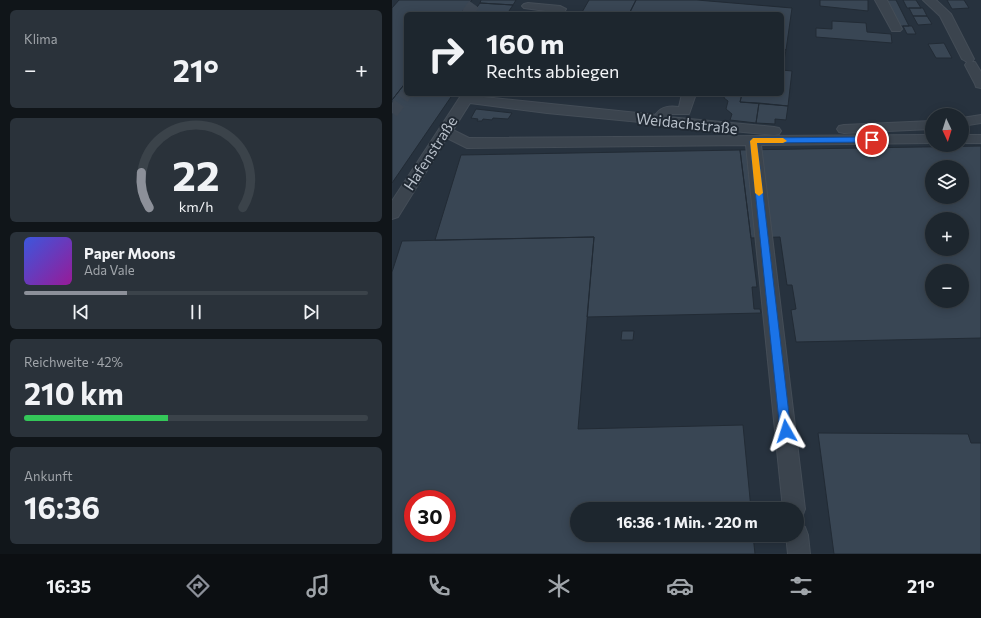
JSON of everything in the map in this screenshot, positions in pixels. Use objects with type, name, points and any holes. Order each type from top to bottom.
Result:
[{"type":"street","points":[[882,0],[896,29]]},
{"type":"street","points":[[930,0],[945,14],[981,84]]},
{"type":"street","points":[[527,7],[560,9],[558,12]]},
{"type":"street","name":"Weidachstraße","points":[[467,96],[547,109],[774,131],[925,125]]},
{"type":"street","name":"Hafenstraße","points":[[392,213],[467,96]]},
{"type":"street","points":[[654,120],[669,110],[684,111],[688,96]]},
{"type":"street","points":[[969,121],[981,119]]},
{"type":"street","points":[[444,131],[467,143],[925,139]]},
{"type":"street","points":[[969,139],[981,139]]},
{"type":"street","points":[[753,141],[793,502]]},
{"type":"street","points":[[798,542],[799,554]]},
{"type":"building","points":[[399,0],[472,0],[462,12],[404,12],[404,85],[392,100],[392,8]]},
{"type":"building","points":[[481,0],[516,0],[513,5],[480,3]]},
{"type":"building","points":[[589,0],[636,0],[630,12],[582,12]]},
{"type":"building","points":[[636,0],[697,0],[792,8],[786,50],[784,50],[784,12],[630,12]]},
{"type":"building","points":[[820,0],[868,0],[868,11],[820,6]]},
{"type":"building","points":[[887,0],[896,0],[909,26],[899,26]]},
{"type":"building","points":[[903,0],[916,0],[921,8],[907,8]]},
{"type":"building","points":[[947,0],[964,0],[969,8],[952,9]]},
{"type":"building","points":[[480,3],[513,5],[508,12],[473,12]]},
{"type":"building","points":[[909,8],[923,8],[927,16],[913,16]]},
{"type":"building","points":[[913,16],[927,16],[932,24],[918,25]]},
{"type":"building","points":[[832,21],[866,23],[867,32],[891,34],[892,43],[816,37],[816,28],[832,29]]},
{"type":"building","points":[[903,26],[912,26],[916,34],[907,34]]},
{"type":"building","points":[[944,43],[952,58],[936,58],[928,44]]},
{"type":"building","points":[[784,50],[786,50],[784,60]]},
{"type":"building","points":[[784,70],[792,71],[788,106],[740,102],[742,96],[784,96]]},
{"type":"building","points":[[403,86],[404,96],[452,96],[392,183],[392,100]]},
{"type":"building","points":[[724,96],[742,96],[740,102],[759,103],[756,123],[730,120],[732,114],[726,109],[728,101],[724,98]]},
{"type":"building","points":[[759,103],[788,106],[786,120],[775,119],[775,124],[756,123]]},
{"type":"building","points":[[476,109],[512,113],[508,119],[493,118],[492,120],[483,119],[482,121],[477,121],[478,119],[471,118]]},
{"type":"building","points":[[969,146],[981,146],[981,338],[796,342],[791,310],[796,309],[792,285],[787,285],[780,237],[751,238],[740,150],[925,147],[925,152],[969,152]]},
{"type":"building","points":[[740,150],[757,287],[752,287],[754,309],[760,309],[761,313],[587,317],[594,237],[435,240],[461,155]]},
{"type":"building","points":[[594,237],[578,429],[743,425],[750,502],[570,502],[570,542],[754,542],[755,554],[392,554],[392,272],[402,241]]},
{"type":"building","points":[[622,331],[634,331],[633,340],[621,340]]},
{"type":"building","points":[[818,433],[968,434],[971,443],[981,443],[981,554],[834,554]]},
{"type":"tunnel","points":[[468,12],[477,0]]},
{"type":"tunnel","points":[[392,113],[405,96]]},
{"type":"slow traffic","points":[[759,193],[753,141],[783,141]]},
{"type":"route","points":[[786,431],[753,141],[872,140]]}]
